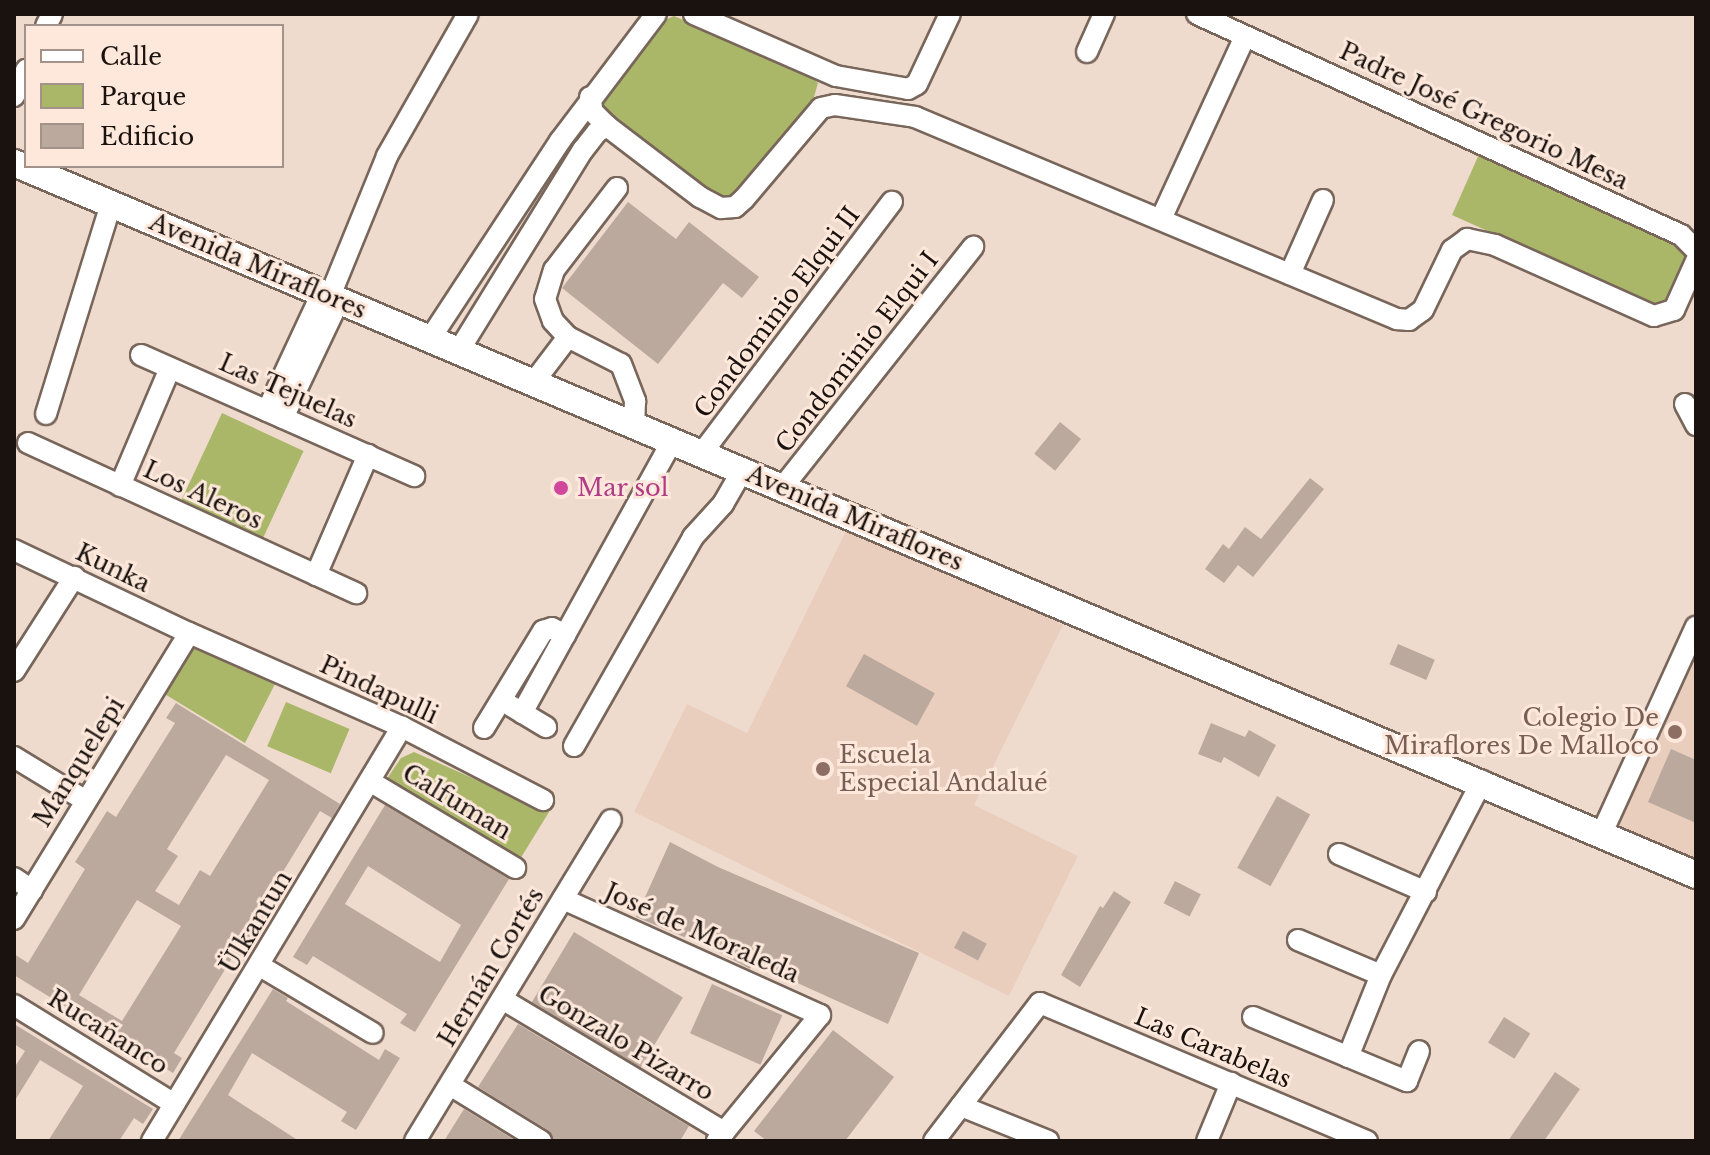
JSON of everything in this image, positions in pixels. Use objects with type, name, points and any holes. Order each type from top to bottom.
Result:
[{"type":"main road","name":"Avenida Miraflores","points":[[15,166],[1482,781],[1696,875]]},
{"type":"street","points":[[275,414],[330,297],[387,156],[467,14]]},
{"type":"street","points":[[430,339],[590,97],[656,14]]},
{"type":"street","points":[[694,14],[822,71],[870,85],[908,89],[917,84],[950,14]]},
{"type":"street","points":[[1087,52],[1104,14]]},
{"type":"street","name":"Padre José Gregorio Mesa","points":[[1197,14],[1681,235],[1696,250]]},
{"type":"street","points":[[1161,219],[1245,36]]},
{"type":"street","points":[[590,97],[593,112],[607,126],[709,204],[730,209],[744,199],[815,112],[824,88],[822,71]]},
{"type":"street","points":[[14,96],[24,74]]},
{"type":"street","points":[[908,89],[915,117]]},
{"type":"street","points":[[815,112],[835,105],[915,117],[1381,314],[1406,320],[1425,307],[1454,247],[1463,240],[1479,239],[1659,316],[1667,315],[1677,306],[1696,261]]},
{"type":"street","points":[[458,352],[583,150],[597,132],[607,126]]},
{"type":"street","points":[[617,188],[554,270],[547,287],[548,312],[568,337],[621,364],[635,401],[634,425]]},
{"type":"street","points":[[1290,274],[1323,200]]},
{"type":"street","name":"Condominio Elqui II","points":[[702,453],[892,202]]},
{"type":"street","points":[[46,414],[111,204]]},
{"type":"street","name":"Condominio Elqui I","points":[[782,488],[973,247]]},
{"type":"street","points":[[533,383],[568,337]]},
{"type":"street","name":"Las Tejuelas","points":[[141,355],[414,476]]},
{"type":"street","points":[[120,486],[170,368]]},
{"type":"street","points":[[1685,404],[1696,425]]},
{"type":"street","points":[[522,713],[672,441]]},
{"type":"street","name":"Los Aleros","points":[[28,443],[356,593]]},
{"type":"street","points":[[316,575],[368,455]]},
{"type":"street","points":[[574,746],[693,537],[723,504],[742,471]]},
{"type":"street","name":"Kunka","points":[[14,550],[189,633]]},
{"type":"street","points":[[14,671],[74,577]]},
{"type":"street","points":[[1601,835],[1696,627]]},
{"type":"street","points":[[484,728],[543,631],[552,628],[565,635]]},
{"type":"street","name":"Pindapulli","points":[[189,633],[402,727],[543,800]]},
{"type":"street","name":"Manquelepi","points":[[14,919],[189,633]]},
{"type":"street","points":[[501,700],[546,727]]},
{"type":"street","name":"Ülkantun","points":[[152,1141],[402,727]]},
{"type":"street","points":[[14,757],[86,801]]},
{"type":"street","points":[[1348,1057],[1381,975],[1482,781]]},
{"type":"street","name":"Calfuman","points":[[371,782],[515,868]]},
{"type":"street","name":"Hernán Cortés","points":[[415,1141],[611,820]]},
{"type":"street","points":[[1339,854],[1426,892]]},
{"type":"street","points":[[14,878],[32,890]]},
{"type":"street","name":"José de Moraleda","points":[[563,899],[820,1015],[720,1137]]},
{"type":"street","points":[[1298,940],[1381,975]]},
{"type":"street","points":[[260,966],[373,1033]]},
{"type":"street","name":"Gonzalo Pizarro","points":[[502,999],[720,1137]]},
{"type":"street","name":"Las Carabelas","points":[[961,1106],[1040,1003],[1367,1141]]},
{"type":"street","name":"Rucañanco","points":[[14,1005],[174,1104]]},
{"type":"street","points":[[1253,1017],[1407,1081],[1419,1051]]},
{"type":"street","points":[[1207,1141],[1231,1083]]},
{"type":"street","points":[[450,1085],[541,1141]]},
{"type":"street","points":[[934,1141],[961,1106],[1048,1141]]},
{"type":"shaded area","name":"Escuela Especial Andalué","points":[[851,521],[1063,625],[974,805],[1078,856],[1009,996],[634,812],[687,704],[747,733]]},
{"type":"shaded area","name":"Colegio De Miraflores De Malloco","points":[[1696,639],[1696,862],[1613,824]]},
{"type":"green space","points":[[674,16],[808,74],[818,83],[814,97],[739,193],[726,200],[711,195],[602,105],[602,100],[651,35],[665,20]]},
{"type":"green space","points":[[1480,152],[1677,243],[1687,259],[1668,302],[1655,306],[1452,215]]},
{"type":"green space","points":[[222,413],[304,451],[261,542],[180,504]]},
{"type":"green space","points":[[191,647],[275,684],[245,743],[163,693]]},
{"type":"green space","points":[[286,702],[350,729],[331,773],[267,746]]},
{"type":"green space","points":[[414,752],[549,812],[517,864],[382,786],[401,758]]},
{"type":"building","points":[[628,202],[676,239],[689,222],[759,277],[742,298],[723,283],[658,364],[562,288]]},
{"type":"building","points":[[1060,422],[1081,439],[1055,471],[1034,454]]},
{"type":"building","points":[[1310,478],[1324,489],[1253,577],[1238,565],[1224,583],[1205,569],[1223,544],[1229,549],[1245,527],[1261,539]]},
{"type":"building","points":[[1398,644],[1435,660],[1426,680],[1389,664]]},
{"type":"building","points":[[864,654],[935,693],[917,726],[846,686]]},
{"type":"building","points":[[176,703],[340,804],[332,818],[320,811],[262,906],[271,912],[251,949],[242,963],[232,958],[174,1053],[182,1058],[173,1073],[14,975],[14,954],[28,963],[85,869],[75,862],[107,811],[116,817],[175,723],[166,718]],"holes":[[[226,755],[269,780],[210,876],[200,870],[179,905],[155,891],[178,856],[167,849]],[[137,900],[181,926],[122,1021],[79,995]]]},
{"type":"building","points":[[1211,723],[1245,737],[1249,730],[1276,745],[1259,777],[1224,757],[1221,763],[1198,754]]},
{"type":"building","points":[[1671,749],[1696,760],[1696,823],[1648,802]]},
{"type":"building","points":[[1277,796],[1310,814],[1270,886],[1237,868]]},
{"type":"building","points":[[385,805],[509,879],[415,1032],[400,1023],[407,1014],[313,956],[307,965],[293,957]],"holes":[[[368,866],[461,925],[440,962],[345,904]]]},
{"type":"building","points":[[670,842],[718,867],[919,953],[888,1024],[753,963],[750,969],[713,949],[636,917]]},
{"type":"building","points":[[1175,881],[1201,894],[1189,916],[1164,903]]},
{"type":"building","points":[[1114,891],[1131,902],[1080,987],[1061,975],[1100,906],[1103,908]]},
{"type":"building","points":[[963,931],[987,944],[978,960],[954,948]]},
{"type":"building","points":[[574,932],[683,997],[641,1068],[532,1002]]},
{"type":"building","points":[[712,984],[782,1015],[760,1065],[690,1033]]},
{"type":"building","points":[[273,989],[288,998],[286,1001],[379,1060],[385,1049],[400,1058],[356,1130],[341,1121],[347,1112],[252,1053],[228,1095],[299,1141],[178,1141]]},
{"type":"building","points":[[1504,1017],[1530,1033],[1514,1059],[1488,1042]]},
{"type":"building","points":[[14,1024],[153,1109],[143,1124],[134,1118],[119,1141],[48,1141],[83,1086],[40,1060],[14,1102],[14,1068],[25,1051],[14,1044]]},
{"type":"building","points":[[518,1024],[689,1126],[680,1141],[554,1141],[548,1130],[478,1087]]},
{"type":"building","points":[[833,1030],[894,1077],[845,1141],[767,1141],[754,1131]]},
{"type":"building","points":[[1555,1072],[1580,1089],[1544,1141],[1508,1141]]},
{"type":"building","points":[[464,1109],[516,1141],[444,1141]]},
{"type":"place","name":"Mar sol","points":[[561,488]]},
{"type":"place","name":"Colegio De Miraflores De Malloco","points":[[1675,732]]},
{"type":"place","name":"Escuela Especial Andalué","points":[[823,769]]}]
